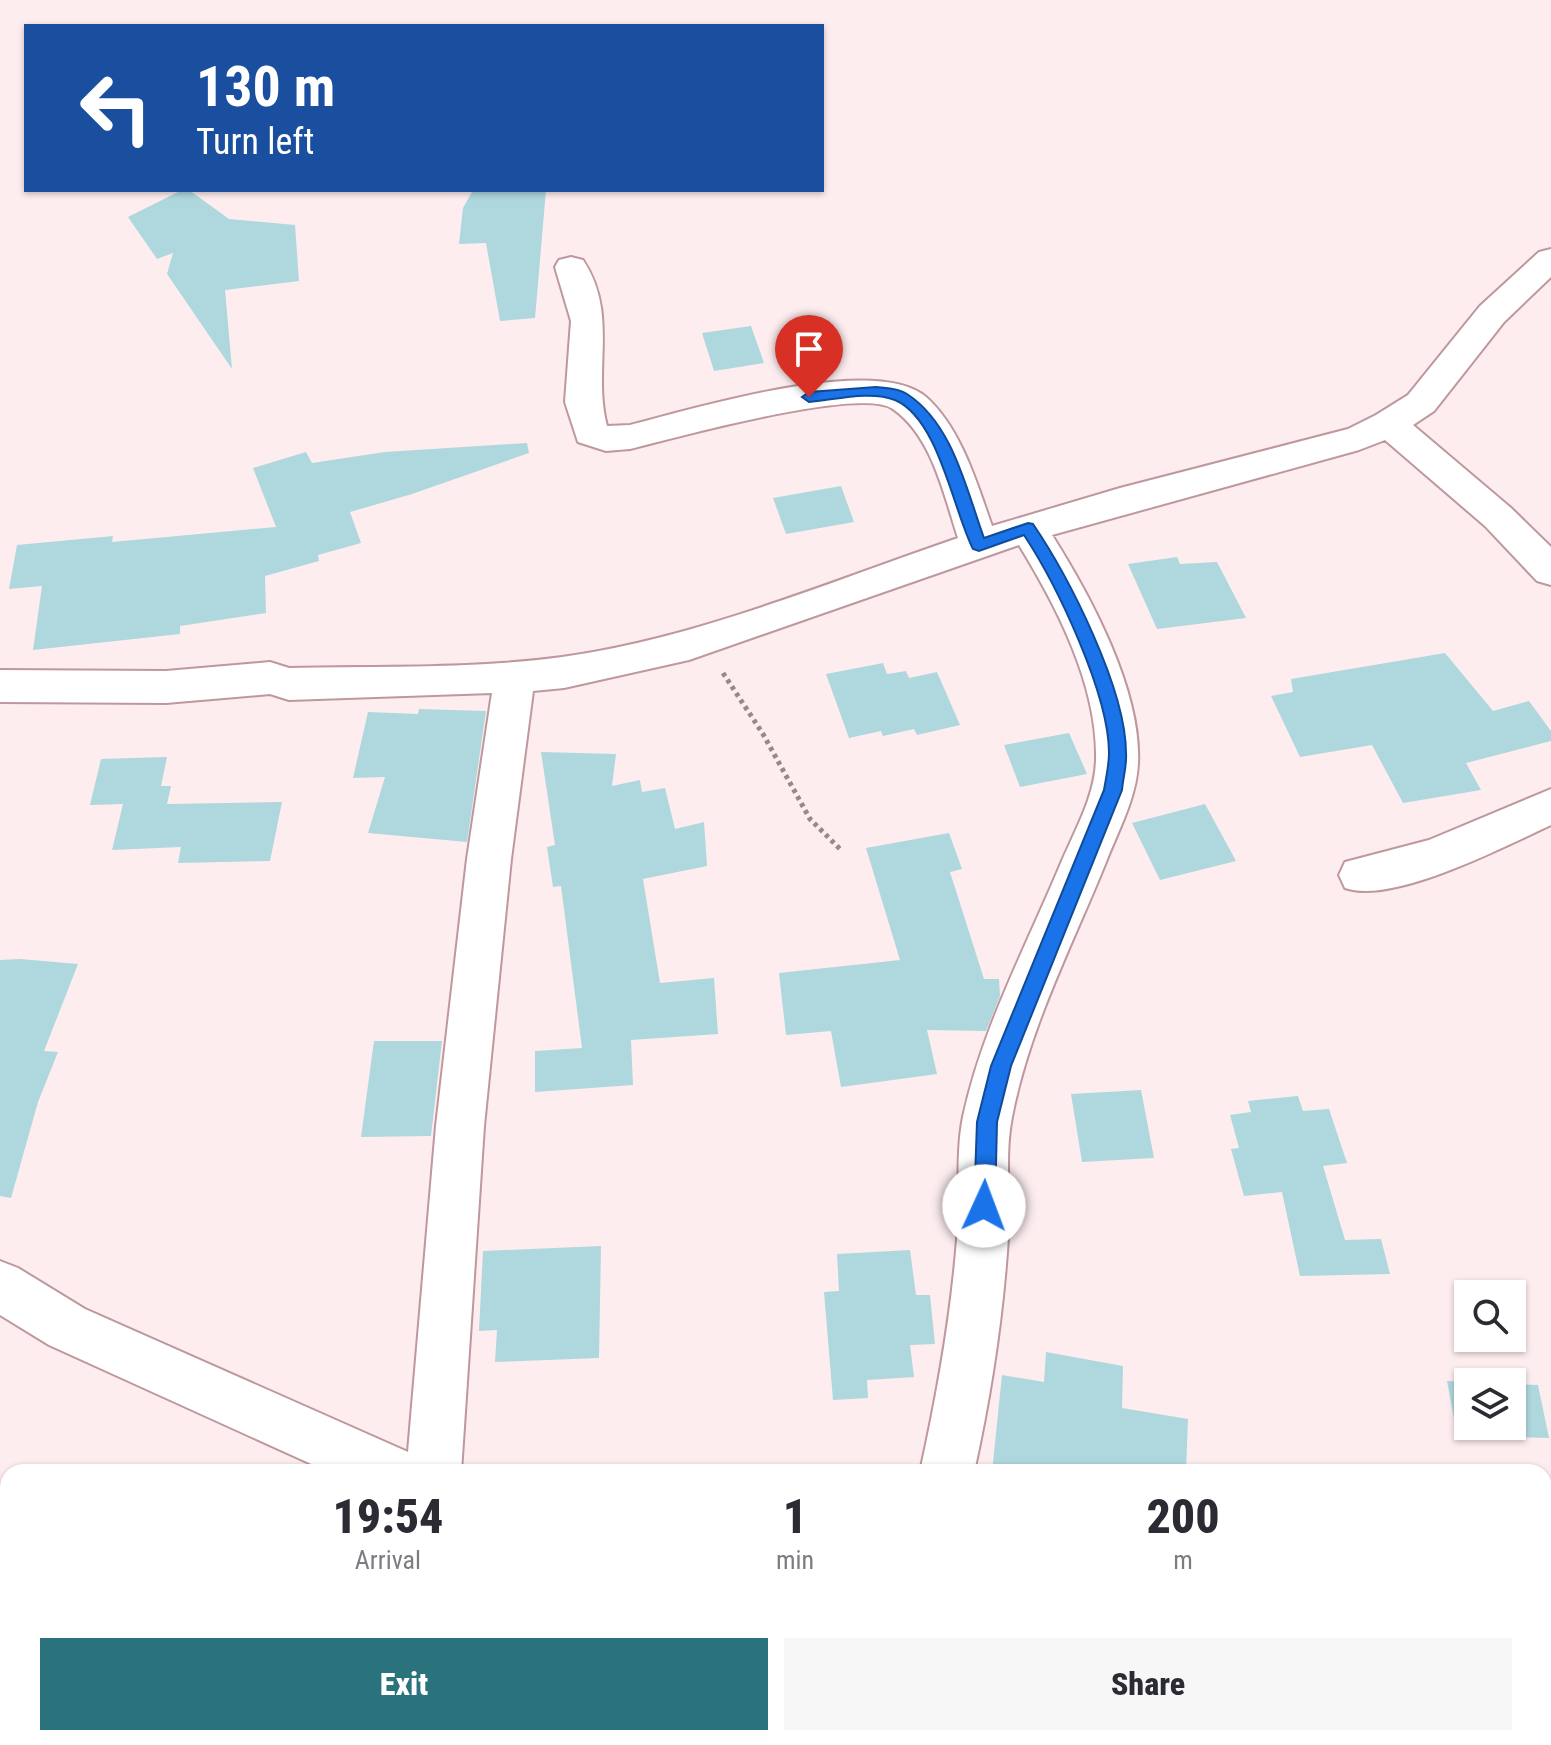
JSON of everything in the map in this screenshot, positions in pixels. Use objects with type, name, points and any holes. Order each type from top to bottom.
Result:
[{"type":"street","points":[[0,686],[166,687],[270,678],[289,684],[515,677],[564,672],[689,645],[1028,528],[1359,438],[1389,424],[1421,403],[1492,314],[1551,259]]},
{"type":"street","points":[[571,267],[588,321],[583,402],[591,433],[606,439],[630,437],[809,397],[876,391],[900,396],[925,419],[944,448],[979,545]]},
{"type":"street","points":[[1389,424],[1498,517],[1551,571]]},
{"type":"street","points":[[949,1464],[959,1421],[976,1306],[983,1234],[987,1122],[1001,1066],[1028,994],[1113,790],[1118,752],[1110,708],[1088,643],[1053,566],[1028,528]]},
{"type":"street","points":[[435,1464],[460,1126],[489,859],[515,677]]},
{"type":"street","points":[[1361,875],[1436,857],[1551,806]]},
{"type":"street","points":[[0,1286],[67,1327],[373,1464]]},
{"type":"path","points":[[689,645],[709,658],[724,675],[773,752],[794,797],[824,838],[842,851]]},
{"type":"building","points":[[178,192],[192,192],[229,219],[295,225],[299,281],[225,290],[232,369],[167,274],[173,253],[157,259],[128,217]]},
{"type":"building","points":[[472,192],[546,192],[535,318],[500,321],[486,243],[459,244],[463,208]]},
{"type":"building","points":[[751,326],[764,363],[714,371],[702,333]]},
{"type":"building","points":[[527,443],[529,453],[350,512],[361,543],[318,555],[319,561],[265,576],[266,613],[180,626],[180,634],[33,650],[42,586],[9,589],[17,545],[113,536],[112,542],[276,527],[253,468],[306,452],[312,463],[385,452]]},
{"type":"building","points":[[841,486],[854,522],[786,534],[773,498]]},
{"type":"building","points":[[1177,557],[1180,564],[1217,562],[1246,618],[1157,629],[1128,564]]},
{"type":"building","points":[[1445,653],[1493,711],[1529,701],[1551,731],[1551,741],[1466,763],[1481,790],[1403,803],[1372,745],[1300,757],[1271,696],[1293,692],[1291,679]]},
{"type":"building","points":[[883,663],[887,674],[906,671],[909,678],[937,672],[960,725],[917,735],[914,729],[883,736],[881,731],[849,738],[826,674]]},
{"type":"building","points":[[419,709],[486,711],[467,842],[368,833],[385,777],[353,778],[368,712],[418,714]]},
{"type":"building","points":[[1069,733],[1087,774],[1020,787],[1004,745]]},
{"type":"building","points":[[541,752],[616,754],[612,786],[640,780],[642,792],[665,788],[675,829],[704,822],[707,866],[643,879],[660,983],[714,978],[718,1034],[631,1040],[633,1085],[535,1092],[535,1051],[582,1048],[561,886],[553,887],[547,847],[555,845]]},
{"type":"building","points":[[167,757],[161,786],[171,786],[167,804],[282,802],[270,861],[178,863],[181,847],[112,850],[123,804],[90,805],[101,759]]},
{"type":"building","points":[[1205,804],[1236,861],[1160,880],[1132,823]]},
{"type":"building","points":[[949,833],[962,869],[950,872],[984,979],[999,979],[1000,996],[986,1031],[927,1030],[937,1074],[841,1087],[831,1031],[786,1035],[779,973],[900,960],[866,848]]},
{"type":"building","points":[[0,960],[78,964],[44,1051],[58,1052],[38,1102],[11,1198],[0,1196]]},
{"type":"building","points":[[374,1041],[442,1041],[431,1136],[361,1137]]},
{"type":"building","points":[[1141,1090],[1154,1158],[1082,1162],[1071,1094]]},
{"type":"building","points":[[1298,1096],[1303,1111],[1329,1109],[1347,1163],[1323,1166],[1345,1240],[1381,1239],[1390,1274],[1300,1276],[1282,1192],[1244,1196],[1231,1149],[1239,1148],[1230,1115],[1251,1112],[1248,1101]]},
{"type":"building","points":[[601,1246],[599,1358],[495,1362],[497,1330],[479,1331],[483,1251]]},
{"type":"building","points":[[910,1250],[916,1295],[930,1295],[935,1344],[910,1345],[914,1377],[867,1380],[868,1398],[833,1400],[824,1292],[839,1291],[837,1254]]},
{"type":"building","points":[[1046,1352],[1123,1366],[1122,1408],[1188,1419],[1186,1464],[993,1464],[1002,1375],[1044,1382]]},
{"type":"building","points":[[1447,1381],[1454,1381],[1454,1419]]},
{"type":"building","points":[[1526,1385],[1538,1385],[1549,1438],[1526,1437]]},
{"type":"route","points":[[809,397],[876,391],[900,396],[925,419],[944,448],[979,545],[1028,528],[1053,566],[1088,643],[1110,708],[1118,752],[1113,790],[1001,1066],[987,1122],[984,1206]]}]
